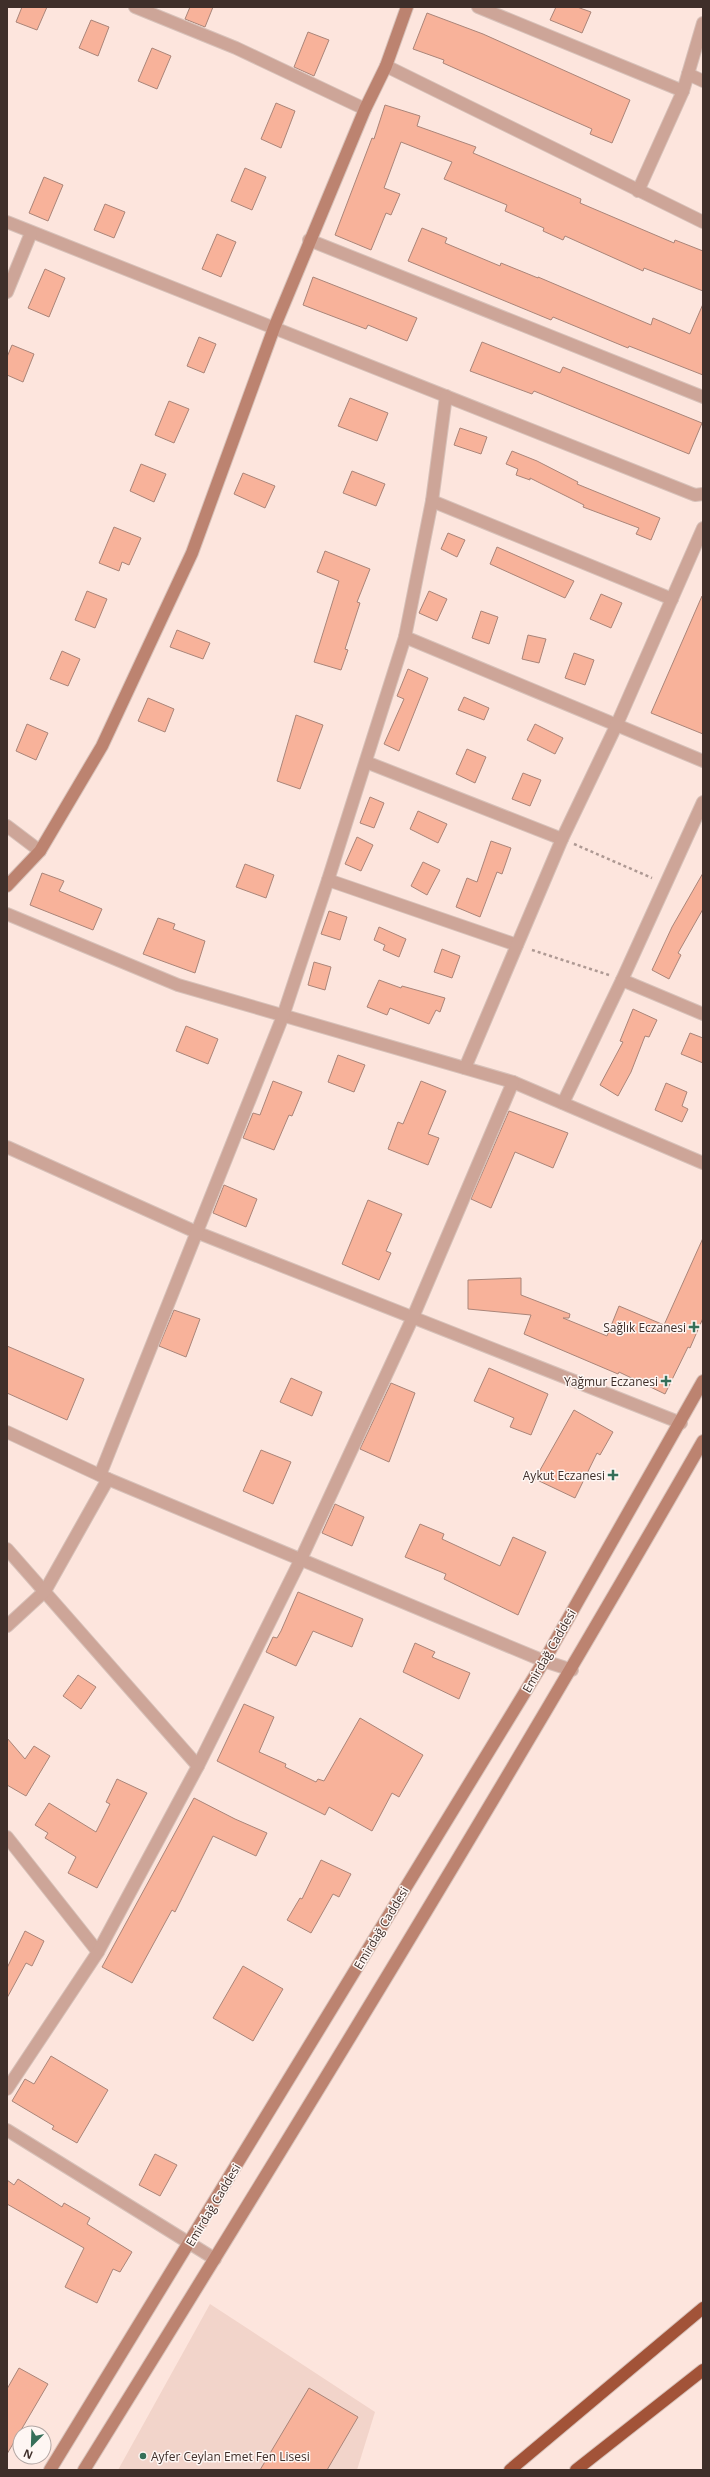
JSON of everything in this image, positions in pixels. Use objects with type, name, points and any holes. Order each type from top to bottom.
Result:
[{"type":"highway","points":[[510,2470],[703,2308]]},
{"type":"highway","points":[[576,2470],[703,2370]]},
{"type":"main road","points":[[7,886],[40,851],[102,746],[192,553],[274,328],[309,240],[365,109],[386,66],[407,7]]},
{"type":"main road","name":"Emirdağ Caddesi","points":[[50,2470],[544,1661],[681,1423],[703,1381]]},
{"type":"main road","points":[[84,2470],[215,2259],[572,1670],[703,1441]]},
{"type":"street","points":[[135,7],[236,48],[365,109]]},
{"type":"street","points":[[478,7],[683,91]]},
{"type":"street","points":[[638,190],[683,91],[703,23]]},
{"type":"street","points":[[386,66],[703,222]]},
{"type":"street","points":[[688,74],[703,81]]},
{"type":"street","points":[[7,222],[31,233],[695,495],[703,494]]},
{"type":"street","points":[[7,292],[31,233]]},
{"type":"street","points":[[309,240],[703,397]]},
{"type":"street","points":[[7,1626],[45,1591],[104,1477],[196,1232],[283,1016],[405,637],[432,501],[446,396]]},
{"type":"street","points":[[432,501],[672,599]]},
{"type":"street","points":[[465,1068],[562,839],[618,724],[703,528]]},
{"type":"street","points":[[405,637],[618,724],[703,761]]},
{"type":"street","points":[[366,762],[562,839]]},
{"type":"street","points":[[563,1103],[622,980],[703,802]]},
{"type":"street","points":[[7,826],[40,851]]},
{"type":"street","points":[[328,880],[517,945]]},
{"type":"street","points":[[7,914],[178,985],[513,1082],[703,1162]]},
{"type":"street","points":[[622,980],[703,1014]]},
{"type":"street","points":[[7,2089],[98,1952],[198,1766],[301,1559],[413,1317],[513,1082]]},
{"type":"street","points":[[7,1147],[196,1232],[681,1423]]},
{"type":"street","points":[[7,1432],[104,1477],[544,1661],[572,1670]]},
{"type":"street","points":[[7,1549],[198,1766]]},
{"type":"street","points":[[7,1837],[98,1952]]},
{"type":"street","points":[[7,2130],[215,2259]]},
{"type":"path","points":[[562,839],[666,884]]},
{"type":"path","points":[[517,945],[622,980]]},
{"type":"shaded area","points":[[210,2304],[375,2412],[357,2470],[118,2470]]},
{"type":"building","points":[[22,7],[47,7],[37,30],[16,22]]},
{"type":"building","points":[[190,7],[213,7],[205,27],[185,19]]},
{"type":"building","points":[[556,7],[577,7],[591,12],[582,33],[550,20]]},
{"type":"building","points":[[427,13],[483,34],[630,100],[612,143],[590,134],[592,129],[443,63],[444,60],[413,49]]},
{"type":"building","points":[[91,20],[109,27],[98,56],[79,48]]},
{"type":"building","points":[[308,32],[329,40],[314,76],[294,67]]},
{"type":"building","points":[[152,48],[171,56],[157,89],[138,81]]},
{"type":"building","points":[[276,103],[295,111],[281,148],[261,139]]},
{"type":"building","points":[[385,105],[420,116],[417,126],[476,147],[473,153],[581,199],[580,203],[674,243],[675,240],[703,251],[703,291],[644,268],[643,271],[565,236],[563,240],[543,231],[544,228],[505,211],[507,205],[444,179],[452,162],[401,142],[384,188],[400,194],[391,215],[386,213],[371,250],[335,235],[372,138],[374,139]]},
{"type":"building","points":[[245,168],[266,177],[252,210],[231,201]]},
{"type":"building","points":[[44,177],[63,185],[48,221],[29,213]]},
{"type":"building","points":[[105,204],[125,212],[114,238],[94,230]]},
{"type":"building","points":[[422,228],[447,238],[445,243],[500,266],[501,263],[538,277],[651,325],[653,318],[690,334],[703,304],[703,375],[629,346],[628,348],[553,317],[551,320],[408,261]]},
{"type":"building","points":[[217,234],[236,242],[221,277],[202,269]]},
{"type":"building","points":[[45,269],[65,278],[49,317],[28,308]]},
{"type":"building","points":[[313,277],[417,318],[407,341],[368,325],[366,329],[303,305]]},
{"type":"building","points":[[199,337],[216,344],[204,373],[187,366]]},
{"type":"building","points":[[482,342],[560,373],[563,367],[702,423],[689,454],[534,391],[532,394],[470,371]]},
{"type":"building","points":[[12,345],[34,354],[23,382],[7,375],[7,357]]},
{"type":"building","points":[[350,398],[388,413],[377,441],[338,426]]},
{"type":"building","points":[[169,401],[189,409],[174,443],[155,435]]},
{"type":"building","points":[[460,428],[487,437],[481,454],[454,445]]},
{"type":"building","points":[[512,451],[537,461],[578,482],[577,484],[660,518],[651,540],[636,534],[639,528],[583,507],[584,505],[530,478],[530,480],[516,475],[518,469],[506,464]]},
{"type":"building","points":[[141,464],[166,474],[154,502],[130,491]]},
{"type":"building","points":[[352,471],[385,484],[376,506],[343,493]]},
{"type":"building","points":[[243,473],[275,486],[265,508],[234,494]]},
{"type":"building","points":[[114,527],[141,538],[129,565],[122,562],[119,571],[99,563]]},
{"type":"building","points":[[448,533],[465,540],[457,557],[441,549]]},
{"type":"building","points":[[497,547],[574,581],[565,598],[490,564]]},
{"type":"building","points":[[325,551],[370,569],[357,602],[360,603],[345,649],[348,650],[341,670],[314,662],[339,581],[317,572]]},
{"type":"building","points":[[87,591],[107,599],[95,628],[75,620]]},
{"type":"building","points":[[429,591],[447,599],[437,621],[419,613]]},
{"type":"building","points":[[601,594],[622,603],[611,628],[590,619]]},
{"type":"building","points":[[702,596],[703,597],[703,734],[651,713]]},
{"type":"building","points":[[481,611],[498,617],[489,644],[472,638]]},
{"type":"building","points":[[177,630],[210,643],[203,659],[170,647]]},
{"type":"building","points":[[528,635],[546,639],[539,663],[522,659]]},
{"type":"building","points":[[62,651],[80,659],[68,686],[50,679]]},
{"type":"building","points":[[574,653],[594,660],[585,685],[565,678]]},
{"type":"building","points":[[408,669],[428,678],[399,751],[384,744],[404,699],[397,696]]},
{"type":"building","points":[[464,697],[489,708],[484,720],[458,710]]},
{"type":"building","points":[[148,698],[174,709],[165,732],[138,721]]},
{"type":"building","points":[[296,715],[323,725],[300,789],[277,781]]},
{"type":"building","points":[[27,724],[48,733],[36,760],[16,751]]},
{"type":"building","points":[[535,724],[563,738],[555,754],[527,740]]},
{"type":"building","points":[[467,749],[486,757],[475,783],[456,774]]},
{"type":"building","points":[[523,773],[541,780],[530,806],[512,799]]},
{"type":"building","points":[[370,797],[384,803],[374,828],[360,823]]},
{"type":"building","points":[[418,811],[447,824],[438,843],[410,829]]},
{"type":"building","points":[[357,837],[373,845],[361,871],[345,864]]},
{"type":"building","points":[[491,841],[511,848],[502,874],[497,872],[480,917],[456,907],[467,878],[477,882]]},
{"type":"building","points":[[423,862],[440,870],[427,895],[411,886]]},
{"type":"building","points":[[245,864],[274,875],[266,898],[236,887]]},
{"type":"building","points":[[42,873],[64,881],[59,891],[102,909],[93,930],[30,905]]},
{"type":"building","points":[[703,873],[703,909],[678,953],[681,955],[669,979],[652,970],[672,927]]},
{"type":"building","points":[[329,911],[347,917],[340,940],[321,934]]},
{"type":"building","points":[[158,918],[175,924],[173,929],[205,941],[195,973],[143,954]]},
{"type":"building","points":[[379,927],[406,939],[399,957],[383,950],[385,945],[374,940]]},
{"type":"building","points":[[442,949],[460,956],[452,978],[434,972]]},
{"type":"building","points":[[314,962],[331,967],[325,990],[308,985]]},
{"type":"building","points":[[379,980],[401,988],[402,986],[445,998],[440,1012],[436,1010],[429,1024],[390,1008],[387,1015],[367,1007]]},
{"type":"building","points":[[633,1009],[657,1020],[649,1037],[645,1036],[631,1072],[618,1096],[600,1085],[623,1042],[620,1041]]},
{"type":"building","points":[[186,1026],[218,1039],[208,1064],[176,1051]]},
{"type":"building","points":[[690,1033],[703,1038],[703,1063],[681,1054]]},
{"type":"building","points":[[338,1055],[365,1065],[354,1092],[328,1082]]},
{"type":"building","points":[[273,1081],[302,1092],[292,1116],[289,1115],[274,1150],[243,1138],[253,1113],[260,1115]]},
{"type":"building","points":[[421,1081],[446,1091],[428,1134],[439,1138],[428,1165],[388,1149],[398,1122],[403,1124]]},
{"type":"building","points":[[666,1083],[687,1092],[682,1106],[688,1109],[682,1122],[655,1110]]},
{"type":"building","points":[[509,1111],[568,1133],[553,1168],[515,1152],[491,1208],[471,1199]]},
{"type":"building","points":[[224,1185],[257,1199],[246,1227],[213,1213]]},
{"type":"building","points":[[368,1200],[402,1214],[386,1251],[391,1253],[379,1280],[342,1264]]},
{"type":"building","points":[[703,1238],[703,1318],[690,1348],[688,1347],[665,1394],[619,1372],[618,1374],[524,1334],[531,1315],[468,1309],[468,1280],[521,1278],[521,1295],[570,1314],[569,1318],[563,1318],[607,1336],[619,1306],[664,1325]]},
{"type":"building","points":[[174,1310],[200,1319],[186,1357],[159,1346]]},
{"type":"building","points":[[7,1346],[84,1379],[67,1420],[7,1393]]},
{"type":"building","points":[[489,1368],[548,1394],[531,1435],[510,1427],[514,1418],[474,1401]]},
{"type":"building","points":[[291,1378],[322,1392],[312,1416],[280,1402]]},
{"type":"building","points":[[391,1383],[415,1393],[389,1462],[360,1449]]},
{"type":"building","points":[[574,1410],[613,1432],[600,1455],[597,1453],[575,1498],[535,1479]]},
{"type":"building","points":[[261,1450],[291,1462],[273,1504],[243,1491]]},
{"type":"building","points":[[335,1504],[364,1517],[352,1546],[322,1533]]},
{"type":"building","points":[[420,1524],[444,1534],[442,1539],[500,1566],[513,1537],[546,1552],[518,1615],[444,1579],[446,1574],[405,1557]]},
{"type":"building","points":[[298,1592],[363,1619],[352,1647],[313,1631],[296,1666],[266,1652],[273,1637],[277,1638],[281,1631]]},
{"type":"building","points":[[415,1643],[435,1652],[432,1657],[470,1673],[459,1699],[403,1672]]},
{"type":"building","points":[[78,1675],[96,1687],[81,1709],[63,1696]]},
{"type":"building","points":[[244,1704],[274,1717],[259,1752],[286,1764],[285,1767],[316,1782],[318,1779],[324,1781],[360,1718],[423,1755],[399,1797],[392,1793],[372,1831],[329,1807],[325,1815],[217,1761]]},
{"type":"building","points":[[7,1738],[25,1759],[34,1746],[50,1756],[26,1796],[7,1785]]},
{"type":"building","points":[[117,1779],[147,1793],[97,1888],[68,1873],[76,1857],[45,1838],[48,1833],[35,1825],[49,1803],[96,1832],[110,1804],[106,1802]]},
{"type":"building","points":[[194,1798],[235,1819],[267,1833],[256,1856],[213,1836],[175,1912],[172,1910],[132,1983],[102,1967]]},
{"type":"building","points":[[321,1860],[351,1874],[339,1897],[333,1894],[311,1933],[287,1920],[300,1898],[302,1899]]},
{"type":"building","points":[[25,1931],[44,1941],[32,1966],[26,1963],[7,1998],[7,1968]]},
{"type":"building","points":[[243,1966],[283,1989],[253,2041],[213,2018]]},
{"type":"building","points":[[51,2056],[108,2090],[77,2143],[52,2129],[54,2126],[12,2101],[25,2079],[34,2084]]},
{"type":"building","points":[[155,2154],[177,2165],[160,2196],[139,2185]]},
{"type":"building","points":[[18,2179],[62,2207],[64,2203],[90,2218],[87,2224],[132,2252],[120,2272],[113,2269],[97,2303],[65,2287],[84,2248],[7,2204],[7,2180],[14,2185]]},
{"type":"building","points":[[19,2368],[48,2384],[24,2425],[12,2425],[12,2445],[7,2454],[7,2389]]},
{"type":"building","points":[[309,2388],[358,2417],[327,2470],[260,2470]]},
{"type":"place","name":"Sağlık Eczanesi","points":[[694,1327]]},
{"type":"place","name":"Yağmur Eczanesi","points":[[666,1381]]},
{"type":"place","name":"Aykut Eczanesi","points":[[613,1475]]},
{"type":"place","name":"Ayfer Ceylan Emet Fen Lisesi","points":[[143,2456]]}]
